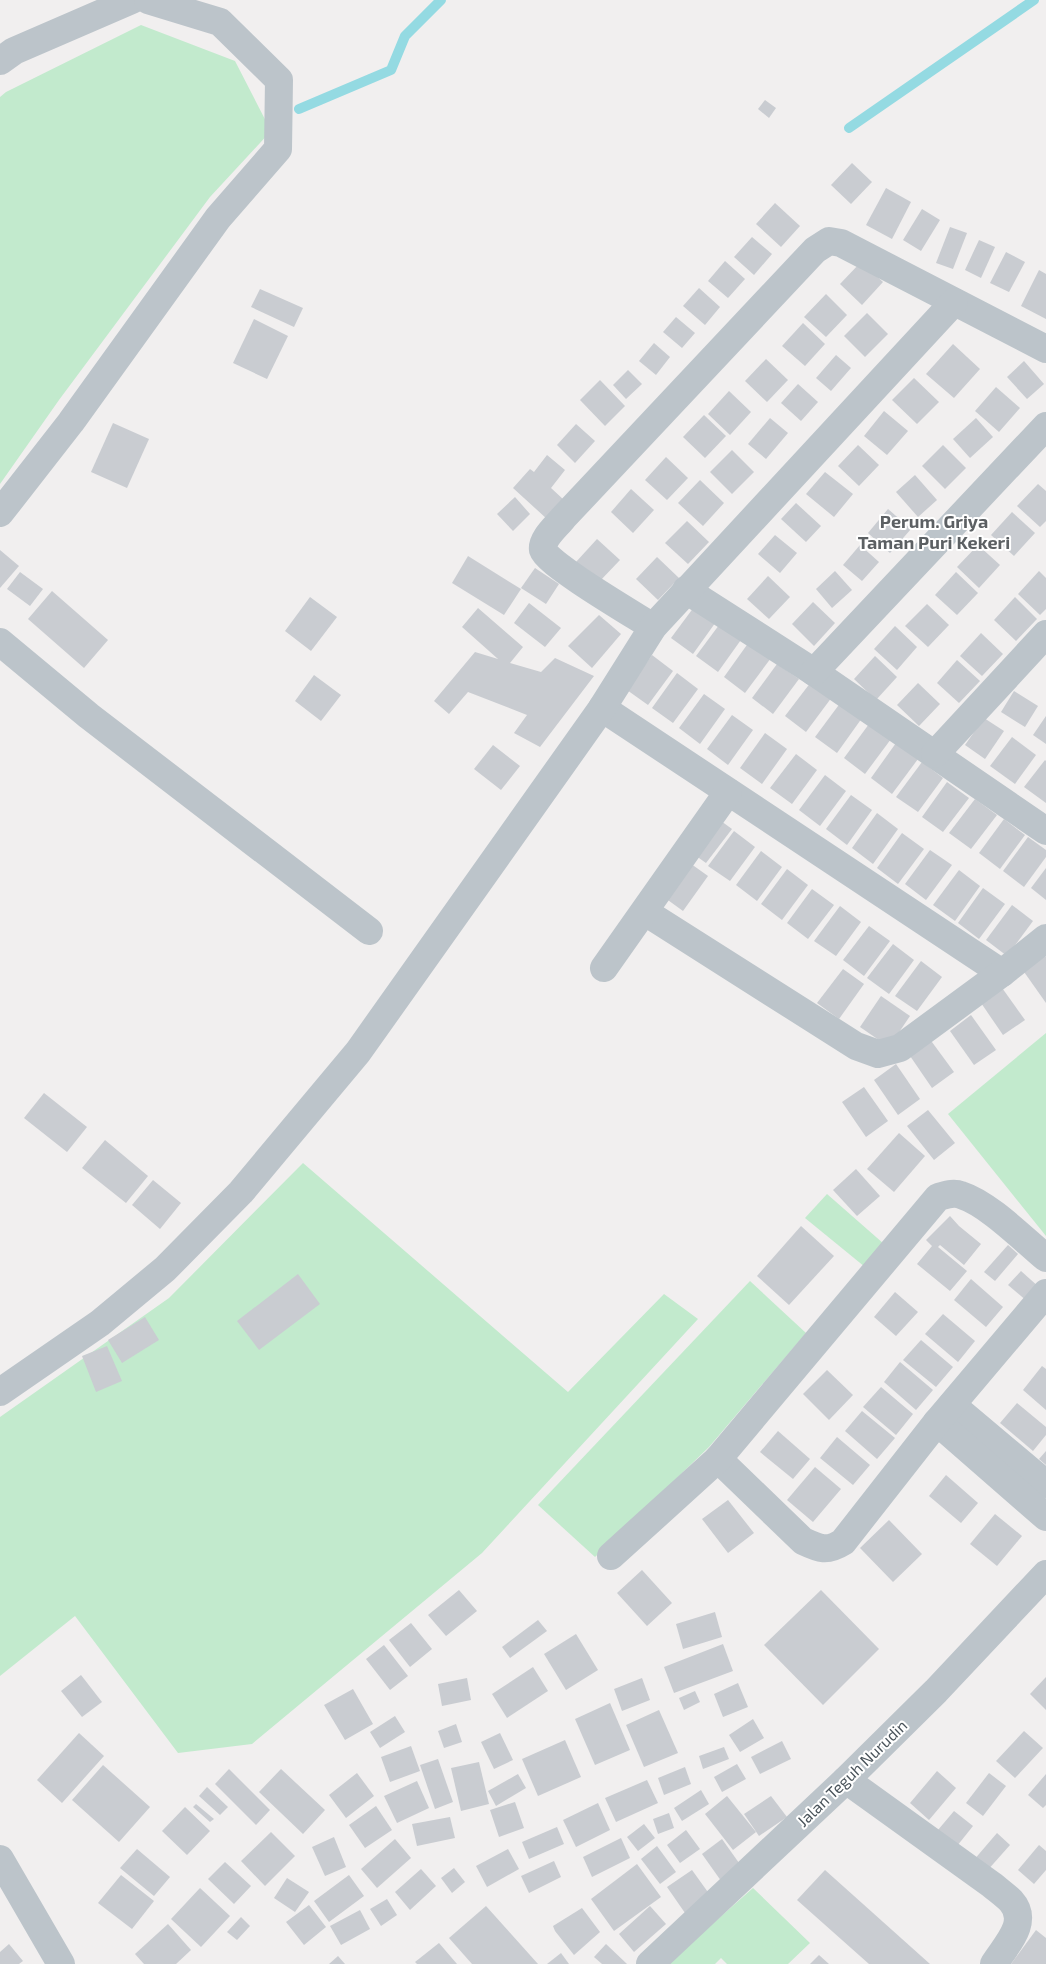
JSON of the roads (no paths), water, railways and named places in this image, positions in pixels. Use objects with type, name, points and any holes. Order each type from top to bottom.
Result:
[{"type":"street","points":[[0,61],[14,51],[132,0]]},
{"type":"street","points":[[0,513],[71,422],[218,218],[278,149],[279,80],[220,22],[148,0]]},
{"type":"street","points":[[653,627],[565,570],[548,557],[543,550],[543,544],[563,518],[808,257],[829,241],[841,243],[1046,350]]},
{"type":"street","points":[[0,1392],[100,1323],[165,1269],[240,1192],[358,1052],[602,708],[653,627],[954,302]]},
{"type":"street","points":[[814,672],[1046,426]]},
{"type":"street","points":[[686,590],[814,672],[1046,830]]},
{"type":"street","points":[[0,642],[88,716],[370,931]]},
{"type":"street","points":[[935,754],[1040,651]]},
{"type":"street","points":[[602,708],[1002,973]]},
{"type":"street","points":[[604,968],[728,792]]},
{"type":"street","points":[[645,912],[856,1046],[878,1054],[900,1048],[1046,938]]},
{"type":"street","points":[[612,1556],[718,1459],[938,1197],[950,1194],[960,1195],[983,1206],[1046,1258]]},
{"type":"street","points":[[718,1459],[803,1541],[815,1547],[832,1548],[843,1542],[944,1413],[1046,1293]]},
{"type":"street","points":[[944,1413],[1046,1484]]},
{"type":"street","points":[[944,1413],[1046,1517]]},
{"type":"street","name":"Jalan Teguh Nurudin","points":[[650,1964],[846,1780],[936,1691],[1046,1574]]},
{"type":"street","points":[[846,1780],[1010,1900],[1017,1909],[1019,1918],[1017,1929],[994,1964]]},
{"type":"street","points":[[0,1859],[9,1895],[61,1964]]},
{"type":"waterway","points":[[299,109],[391,70],[405,36],[441,0]]},
{"type":"waterway","points":[[849,128],[1034,0]]},
{"type":"district","name":"Perum. Griya Taman Puri Kekeri","points":[[934,532]]}]
